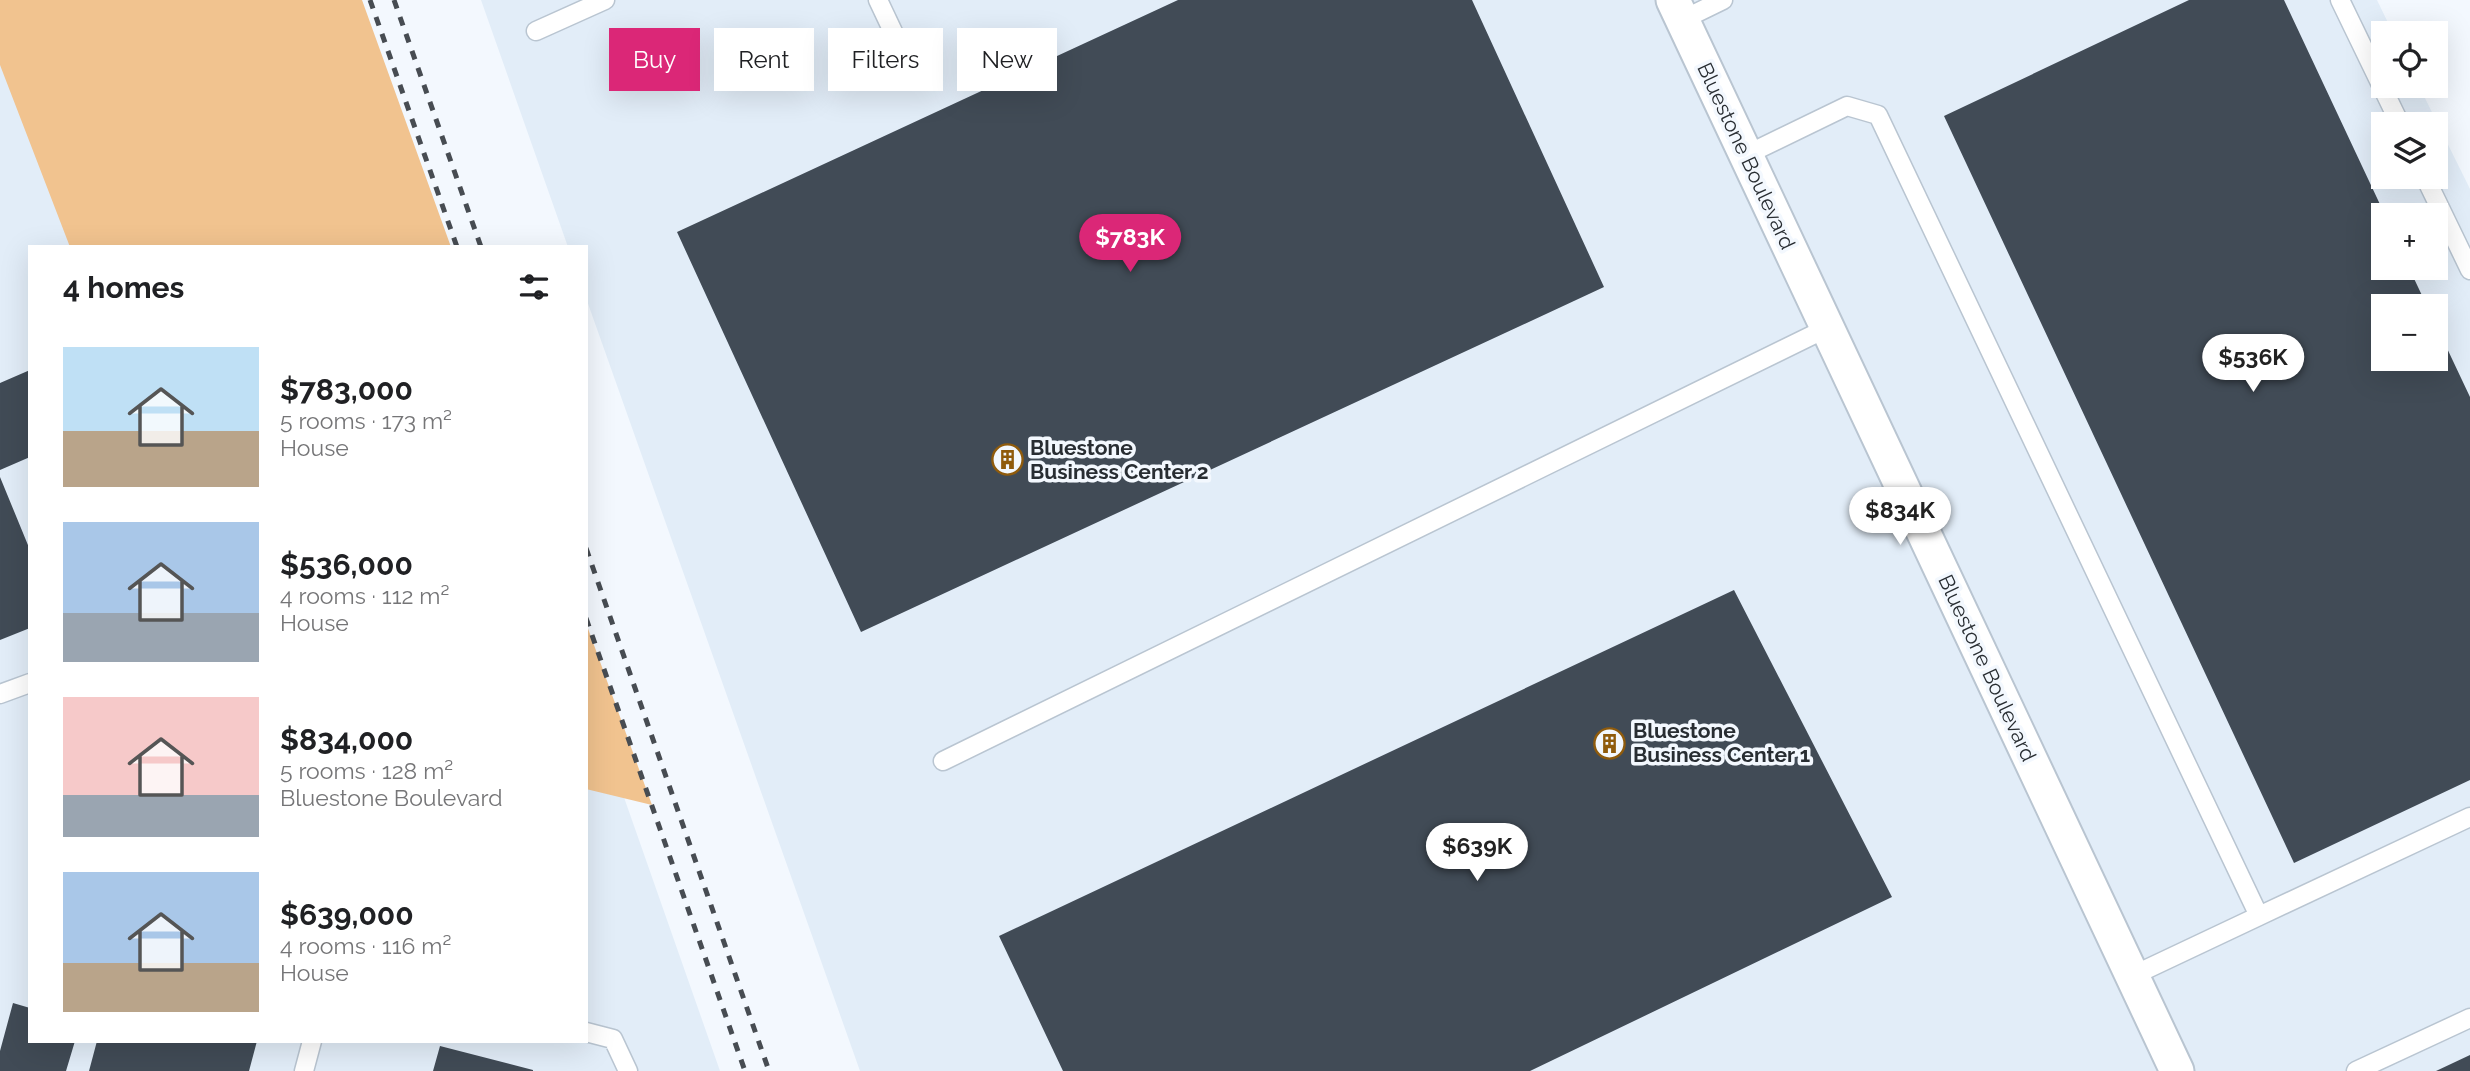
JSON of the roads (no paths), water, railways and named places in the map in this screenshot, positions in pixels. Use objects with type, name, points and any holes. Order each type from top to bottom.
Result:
[{"type":"street","name":"Bluestone Boulevard","points":[[1678,10],[2177,1071]]},
{"type":"lane","points":[[536,31],[605,0]]},
{"type":"lane","points":[[878,0],[891,28]]},
{"type":"lane","points":[[1678,10],[1723,0]]},
{"type":"lane","points":[[2340,0],[2394,112]]},
{"type":"lane","points":[[1745,155],[1847,106],[1878,115],[2259,916]]},
{"type":"lane","points":[[2431,189],[2470,270]]},
{"type":"lane","points":[[943,761],[1827,328]]},
{"type":"lane","points":[[0,694],[28,684]]},
{"type":"lane","points":[[2132,976],[2470,817]]},
{"type":"lane","points":[[2356,1071],[2470,1018]]},
{"type":"lane","points":[[588,1033],[613,1039],[628,1071]]},
{"type":"lane","points":[[304,1071],[311,1043]]},
{"type":"railway","points":[[370,0],[456,245]]},
{"type":"railway","points":[[394,0],[480,245]]},
{"type":"railway","points":[[588,554],[769,1071]]},
{"type":"railway","points":[[588,624],[745,1071]]},
{"type":"place","name":"Bluestone Business Center 2","points":[[1007,460]]},
{"type":"place","name":"Bluestone Business Center 1","points":[[1610,743]]}]
